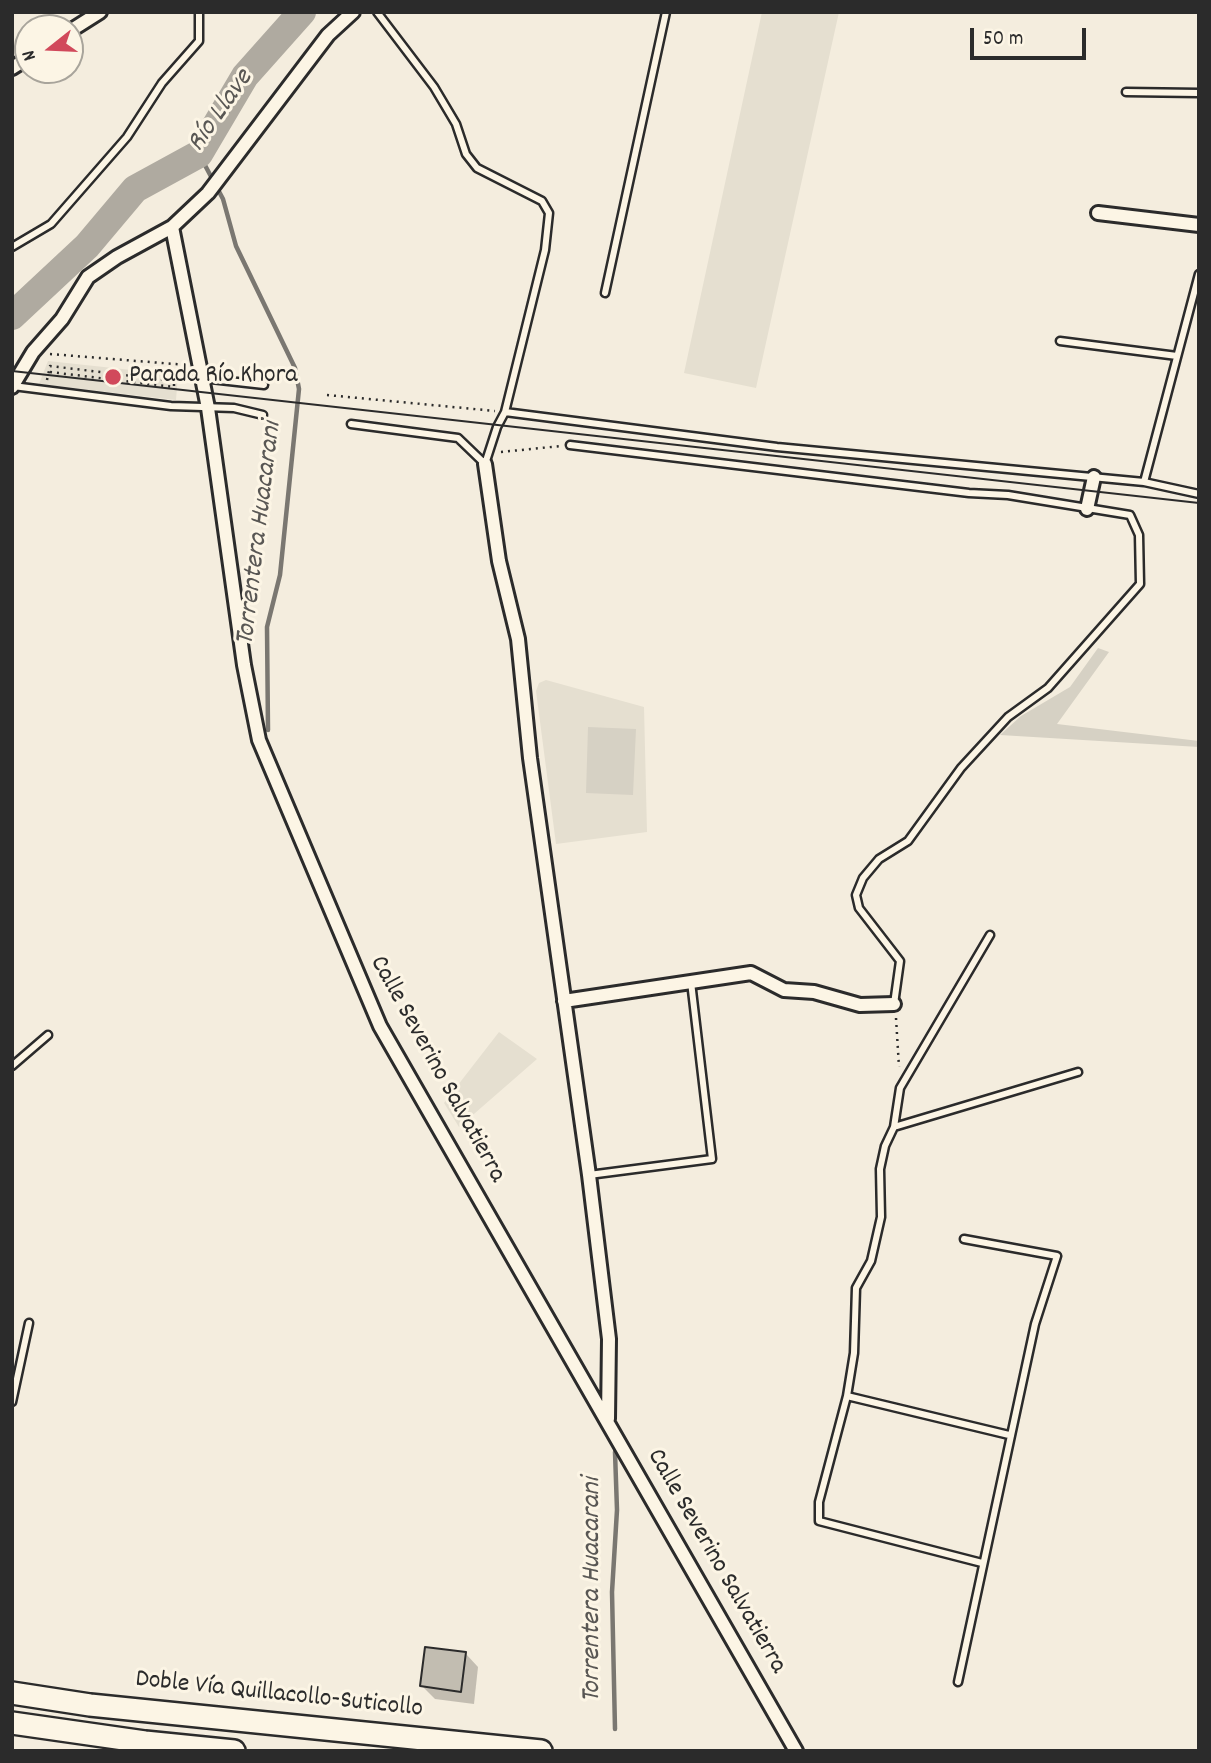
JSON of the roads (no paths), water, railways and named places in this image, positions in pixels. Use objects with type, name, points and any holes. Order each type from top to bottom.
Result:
[{"type":"highway","name":"Doble Vía Quillacollo-Suticollo","points":[[12,1693],[90,1705],[541,1751]]},
{"type":"highway","points":[[12,1723],[145,1742],[234,1751]]},
{"type":"street","points":[[84,22],[100,12]]},
{"type":"street","points":[[13,386],[33,352],[62,319],[88,277],[172,227],[223,178],[328,35],[353,12]]},
{"type":"street","points":[[1098,213],[1199,225]]},
{"type":"street","name":"Calle Severino Salvatierra","points":[[172,227],[208,408],[244,665],[259,740],[369,1004],[796,1751]]},
{"type":"street","points":[[485,464],[499,561],[519,639],[530,758],[589,1175],[609,1339],[608,1419]]},
{"type":"street","points":[[1087,509],[1094,477]]},
{"type":"street","points":[[564,1001],[751,973],[784,990],[814,992],[860,1005],[894,1004]]},
{"type":"lane","points":[[12,247],[51,224],[127,137],[162,83],[199,41],[198,12]]},
{"type":"lane","points":[[351,424],[458,438],[485,464],[505,412],[545,250],[549,213],[542,201],[477,168],[466,154],[456,124],[434,87],[377,12]]},
{"type":"lane","points":[[605,293],[666,12]]},
{"type":"lane","points":[[1126,92],[1199,93]]},
{"type":"lane","points":[[1144,482],[1199,274]]},
{"type":"lane","points":[[1060,341],[1177,356]]},
{"type":"lane","points":[[201,372],[264,384]]},
{"type":"lane","points":[[13,386],[171,406],[234,408],[263,415]]},
{"type":"lane","points":[[505,412],[777,447],[1144,482],[1199,494]]},
{"type":"lane","points":[[570,445],[969,493],[1008,495],[1130,515],[1139,535],[1140,584],[1048,688],[1008,717],[970,758],[908,841],[879,859],[863,878],[856,895],[859,908],[900,961],[894,1004]]},
{"type":"lane","points":[[982,1563],[819,1521],[819,1502],[847,1396],[854,1353],[856,1288],[871,1261],[881,1217],[880,1169],[884,1146],[894,1128],[900,1088],[990,935]]},
{"type":"lane","points":[[589,1175],[712,1159],[691,982]]},
{"type":"lane","points":[[12,1066],[48,1035]]},
{"type":"lane","points":[[894,1128],[1078,1072]]},
{"type":"lane","points":[[958,1682],[1009,1435],[1035,1324],[1057,1256],[964,1239]]},
{"type":"lane","points":[[12,1402],[29,1323]]},
{"type":"lane","points":[[847,1396],[1009,1435]]},
{"type":"waterway","name":"Río Llave","points":[[12,316],[87,246],[135,189],[199,154],[245,76],[302,12]]},
{"type":"waterway","name":"Torrentera Huacarani","points":[[199,154],[223,199],[236,246],[295,368],[299,389],[280,575],[267,627],[268,730]]},
{"type":"waterway","name":"Torrentera Huacarani","points":[[615,1452],[617,1510],[612,1592],[615,1729]]},
{"type":"tram line","points":[[12,371],[1199,503]]},
{"type":"place","name":"Parada Río Khora","points":[[113,377]]}]
